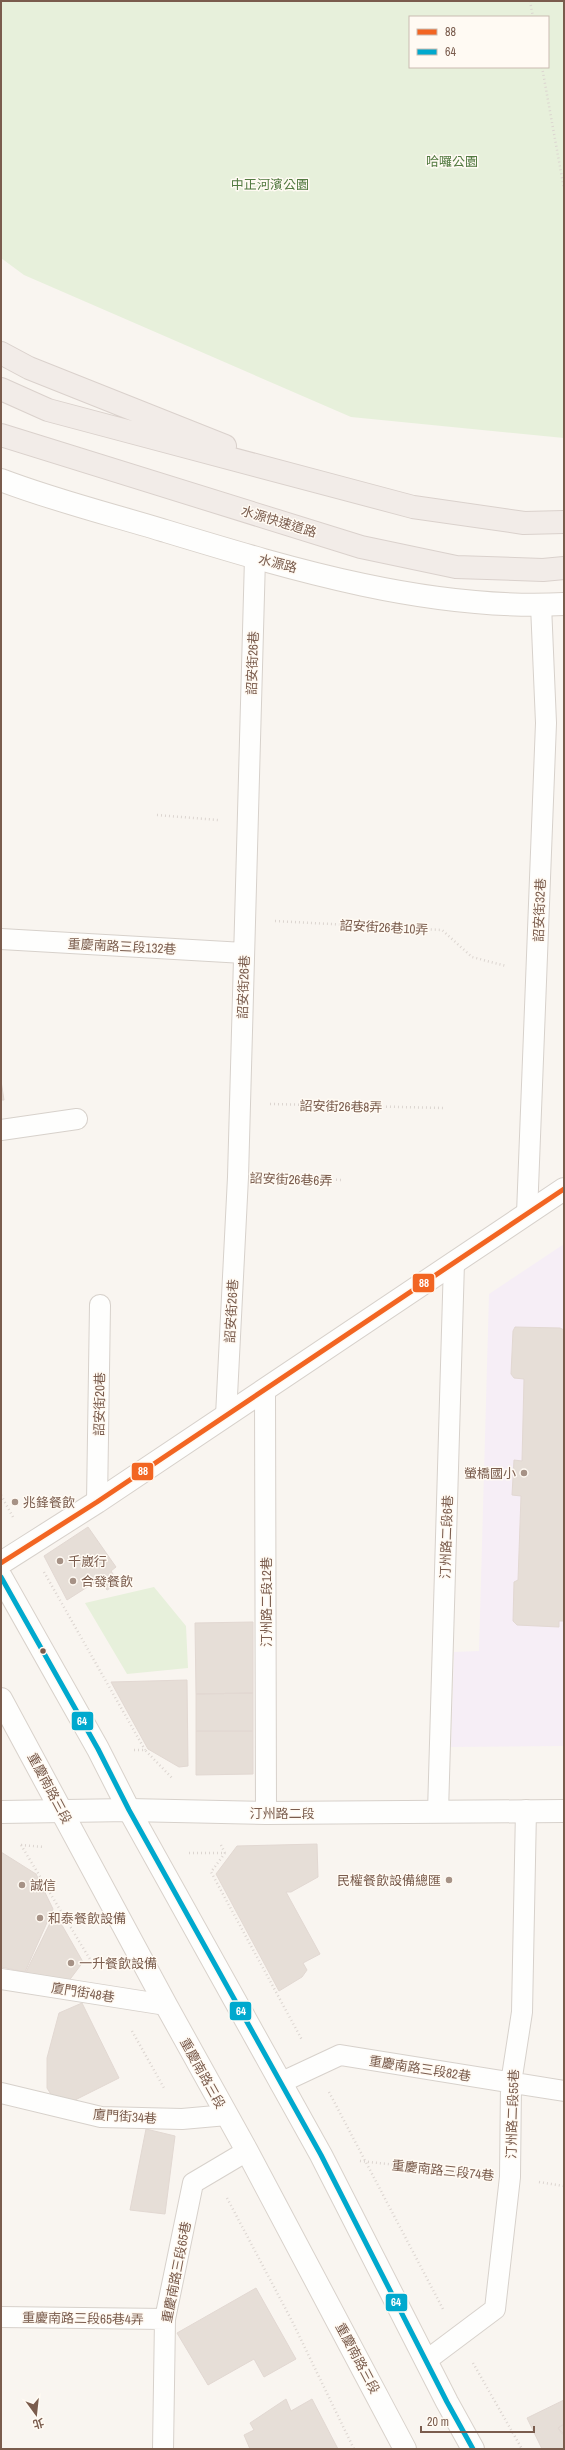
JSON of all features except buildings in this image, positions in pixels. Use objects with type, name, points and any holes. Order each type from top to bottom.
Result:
[{"type":"highway","points":[[1,353],[29,368],[321,484]]},
{"type":"highway","points":[[1,389],[48,410],[321,484],[413,507],[524,523],[564,522]]},
{"type":"highway","name":"水源快速道路","points":[[1,436],[361,547],[456,567],[543,570],[564,568]]},
{"type":"main road","name":"水源路","points":[[1,480],[255,558],[392,591],[458,600],[542,605],[564,604]]},
{"type":"main road","points":[[1,1563],[97,1502],[265,1391],[564,1189]]},
{"type":"main road","points":[[1,1577],[98,1749],[129,1810],[321,2155],[427,2360],[447,2402],[473,2449]]},
{"type":"main road","name":"重慶南路三段","points":[[1,1699],[166,2005],[247,2151],[404,2449]]},
{"type":"main road","name":"汀州路二段","points":[[1,1812],[129,1810],[266,1813],[526,1810],[564,1811]]},
{"type":"lane","name":"詔安街26巷","points":[[226,1416],[238,1177],[246,822],[255,558]]},
{"type":"lane","name":"詔安街32巷","points":[[527,1214],[546,723],[542,605]]},
{"type":"lane","name":"重慶南路三段132巷","points":[[1,940],[244,953]]},
{"type":"lane","points":[[1,1130],[77,1119]]},
{"type":"lane","name":"汀州路二段6巷","points":[[438,1812],[454,1262]]},
{"type":"lane","name":"詔安街20巷","points":[[97,1502],[100,1305]]},
{"type":"lane","name":"汀州路二段12巷","points":[[265,1391],[266,1813]]},
{"type":"lane","name":"汀州路二段55巷","points":[[427,2360],[495,2309],[510,2177],[511,2083],[522,2012],[526,1810]]},
{"type":"lane","name":"廈門街48巷","points":[[1,1979],[166,2005]]},
{"type":"lane","name":"重慶南路三段82巷","points":[[280,2083],[340,2055],[564,2092]]},
{"type":"lane","name":"廈門街34巷","points":[[1,2094],[101,2117],[182,2120],[227,2115]]},
{"type":"lane","name":"重慶南路三段65巷","points":[[163,2449],[165,2319],[193,2183],[247,2151]]},
{"type":"lane","name":"重慶南路三段65巷4弄","points":[[1,2317],[165,2319]]},
{"type":"path","points":[[530,1],[533,16]]},
{"type":"path","points":[[542,68],[564,189]]},
{"type":"path","points":[[157,815],[246,822]]},
{"type":"path","name":"詔安街26巷10弄","points":[[244,919],[442,930],[472,957],[536,973]]},
{"type":"path","name":"詔安街26巷8弄","points":[[239,1103],[444,1108]]},
{"type":"path","name":"詔安街26巷6弄","points":[[238,1177],[344,1180]]},
{"type":"path","points":[[1,1494],[145,1750]]},
{"type":"path","points":[[225,1853],[211,1872],[316,2066],[458,2336],[522,2449]]},
{"type":"path","name":"重慶南路三段74巷","points":[[321,2155],[366,2162],[510,2177],[564,2186]]},
{"type":"shaded area","name":"螢橋國小","points":[[564,1244],[564,1746],[451,1747],[454,1652],[479,1651],[489,1294]]},
{"type":"green space","name":"中正河濱公園","points":[[1,1],[564,1],[564,438],[351,417],[24,275],[1,258]]},
{"type":"green space","points":[[154,1587],[186,1626],[188,1668],[127,1674],[85,1603]]},
{"type":"transit line","name":"88","points":[[1,1563],[97,1502],[564,1189]]},
{"type":"transit line","name":"64","points":[[1,1577],[98,1749],[129,1810],[321,2155],[447,2402],[473,2449]]},
{"type":"place","name":"螢橋國小","points":[[524,1473]]},
{"type":"place","name":"兆鋒餐飲","points":[[15,1502]]},
{"type":"place","name":"千崴行","points":[[60,1561]]},
{"type":"place","name":"合發餐飲","points":[[73,1581]]},
{"type":"place","name":"民權餐飲設備總匯","points":[[449,1880]]},
{"type":"place","name":"誠信","points":[[22,1885]]},
{"type":"place","name":"和泰餐飲設備","points":[[40,1918]]},
{"type":"place","name":"一升餐飲設備","points":[[71,1963]]},
{"type":"park label","name":"哈囉公園","points":[[452,161]]}]
